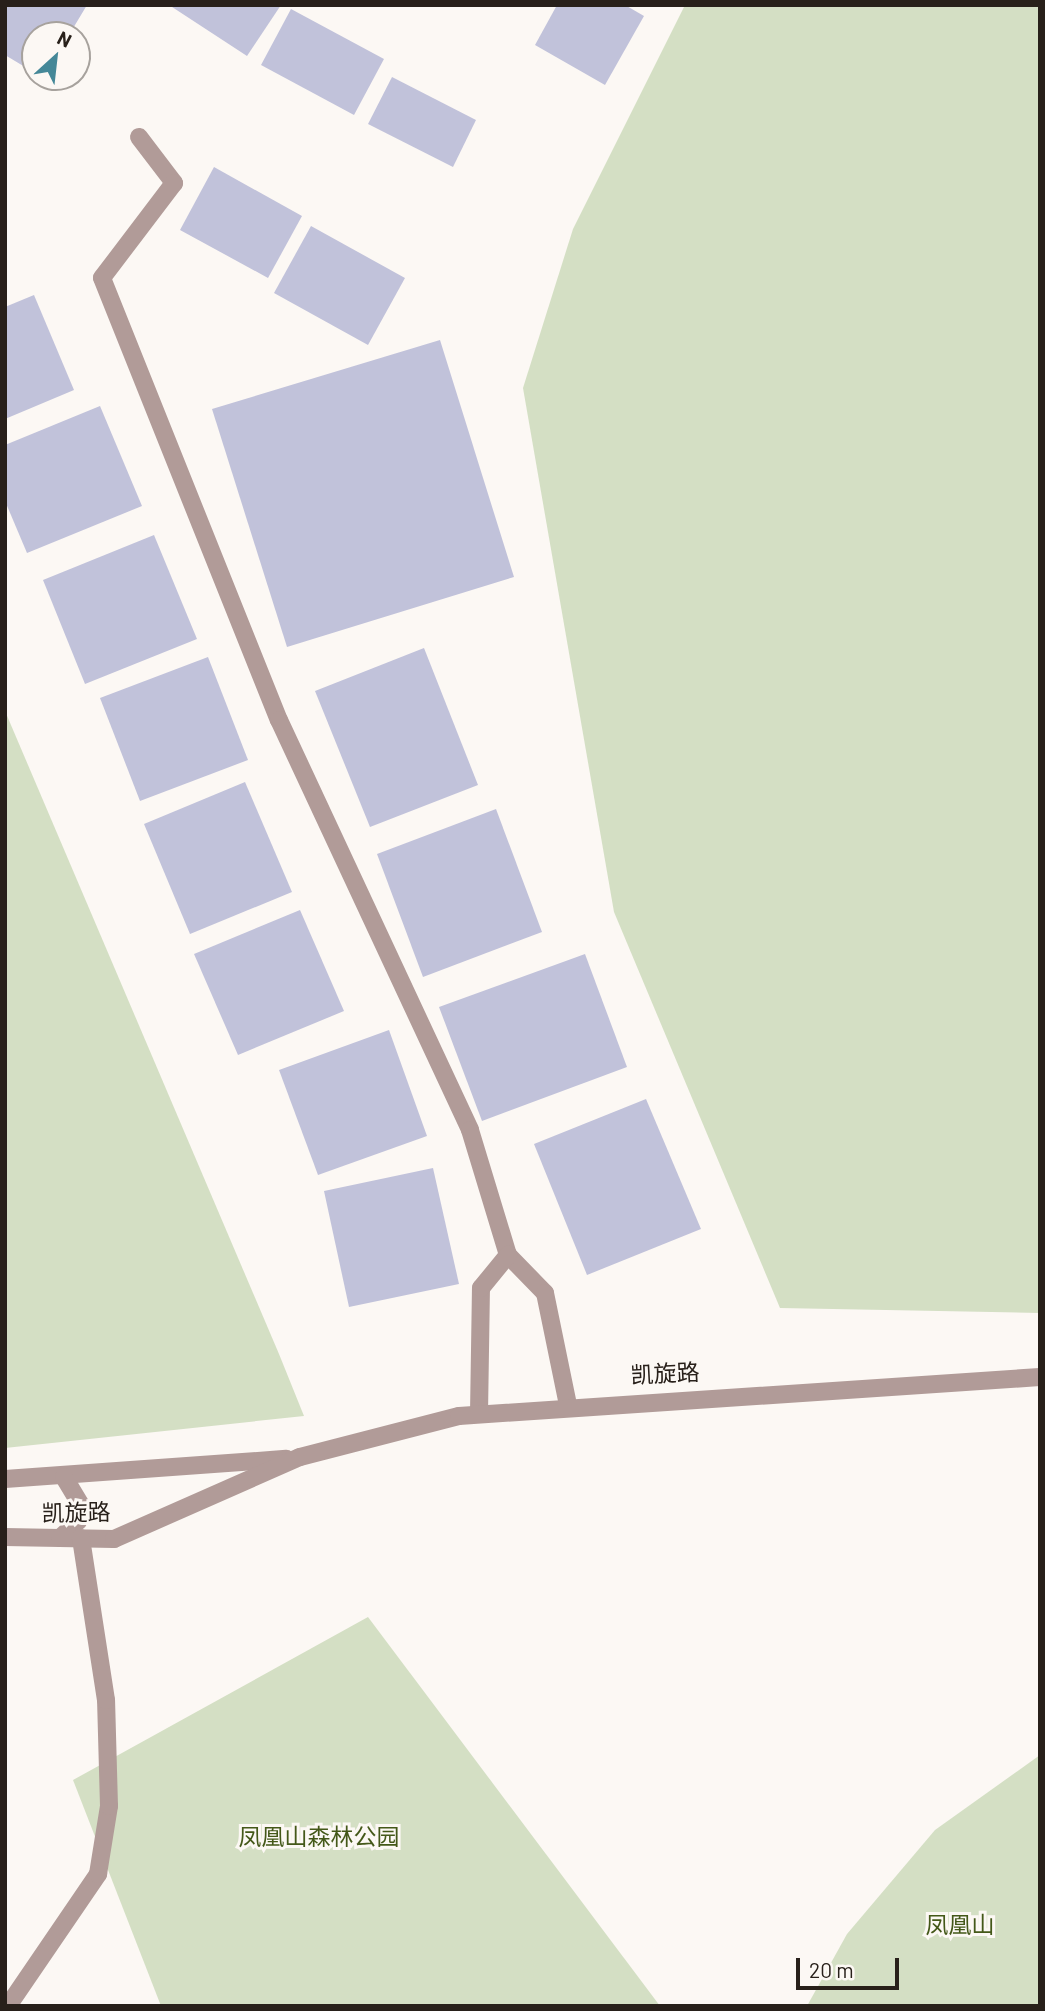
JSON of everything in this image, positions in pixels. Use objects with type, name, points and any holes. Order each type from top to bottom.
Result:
[{"type":"street","points":[[139,137],[174,183],[102,278],[279,720],[470,1130],[508,1255],[545,1293],[568,1405]]},
{"type":"street","points":[[479,1414],[481,1288],[508,1255]]},
{"type":"street","name":"凯旋路","points":[[5,1479],[64,1477],[300,1457],[479,1414],[568,1405],[1040,1377]]},
{"type":"street","name":"凯旋路","points":[[5,1537],[114,1539],[300,1457]]},
{"type":"street","points":[[60,1538],[78,1521],[82,1507],[64,1477]]},
{"type":"street","points":[[8,2006],[98,1874],[109,1807],[106,1700],[81,1538]]},
{"type":"green space","points":[[685,5],[1040,5],[1040,1313],[780,1308],[614,912],[523,388],[573,229]]},
{"type":"green space","points":[[5,711],[279,1354],[304,1416],[5,1448]]},
{"type":"green space","name":"凤凰山森林公园","points":[[368,1617],[660,2006],[161,2006],[73,1780]]},
{"type":"green space","name":"凤凰山","points":[[1040,1755],[1040,2006],[807,2006],[847,1934],[935,1830]]},
{"type":"building","points":[[5,5],[87,5],[77,21],[21,21],[21,65],[5,55]]},
{"type":"building","points":[[169,5],[281,5],[247,56]]},
{"type":"building","points":[[557,5],[625,5],[644,16],[605,85],[535,45]]},
{"type":"building","points":[[291,9],[384,59],[354,115],[261,65]]},
{"type":"building","points":[[392,77],[476,120],[453,167],[368,124]]},
{"type":"building","points":[[214,167],[302,216],[268,278],[180,230]]},
{"type":"building","points":[[311,226],[405,278],[368,345],[274,293]]},
{"type":"building","points":[[34,295],[74,390],[5,419],[5,307]]},
{"type":"building","points":[[440,340],[514,577],[287,647],[212,409]]},
{"type":"building","points":[[100,406],[142,506],[27,553],[5,501],[5,445]]},
{"type":"building","points":[[154,535],[197,639],[85,684],[43,580]]},
{"type":"building","points":[[424,648],[478,785],[370,827],[315,691]]},
{"type":"building","points":[[208,657],[248,760],[140,801],[100,698]]},
{"type":"building","points":[[245,782],[292,892],[190,934],[144,824]]},
{"type":"building","points":[[496,809],[542,932],[423,977],[377,854]]},
{"type":"building","points":[[300,910],[344,1011],[238,1055],[194,954]]},
{"type":"building","points":[[585,954],[627,1067],[482,1121],[439,1007]]},
{"type":"building","points":[[389,1030],[427,1136],[318,1175],[279,1070]]},
{"type":"building","points":[[646,1099],[701,1229],[587,1275],[534,1144]]},
{"type":"building","points":[[433,1168],[459,1284],[349,1307],[324,1191]]}]
